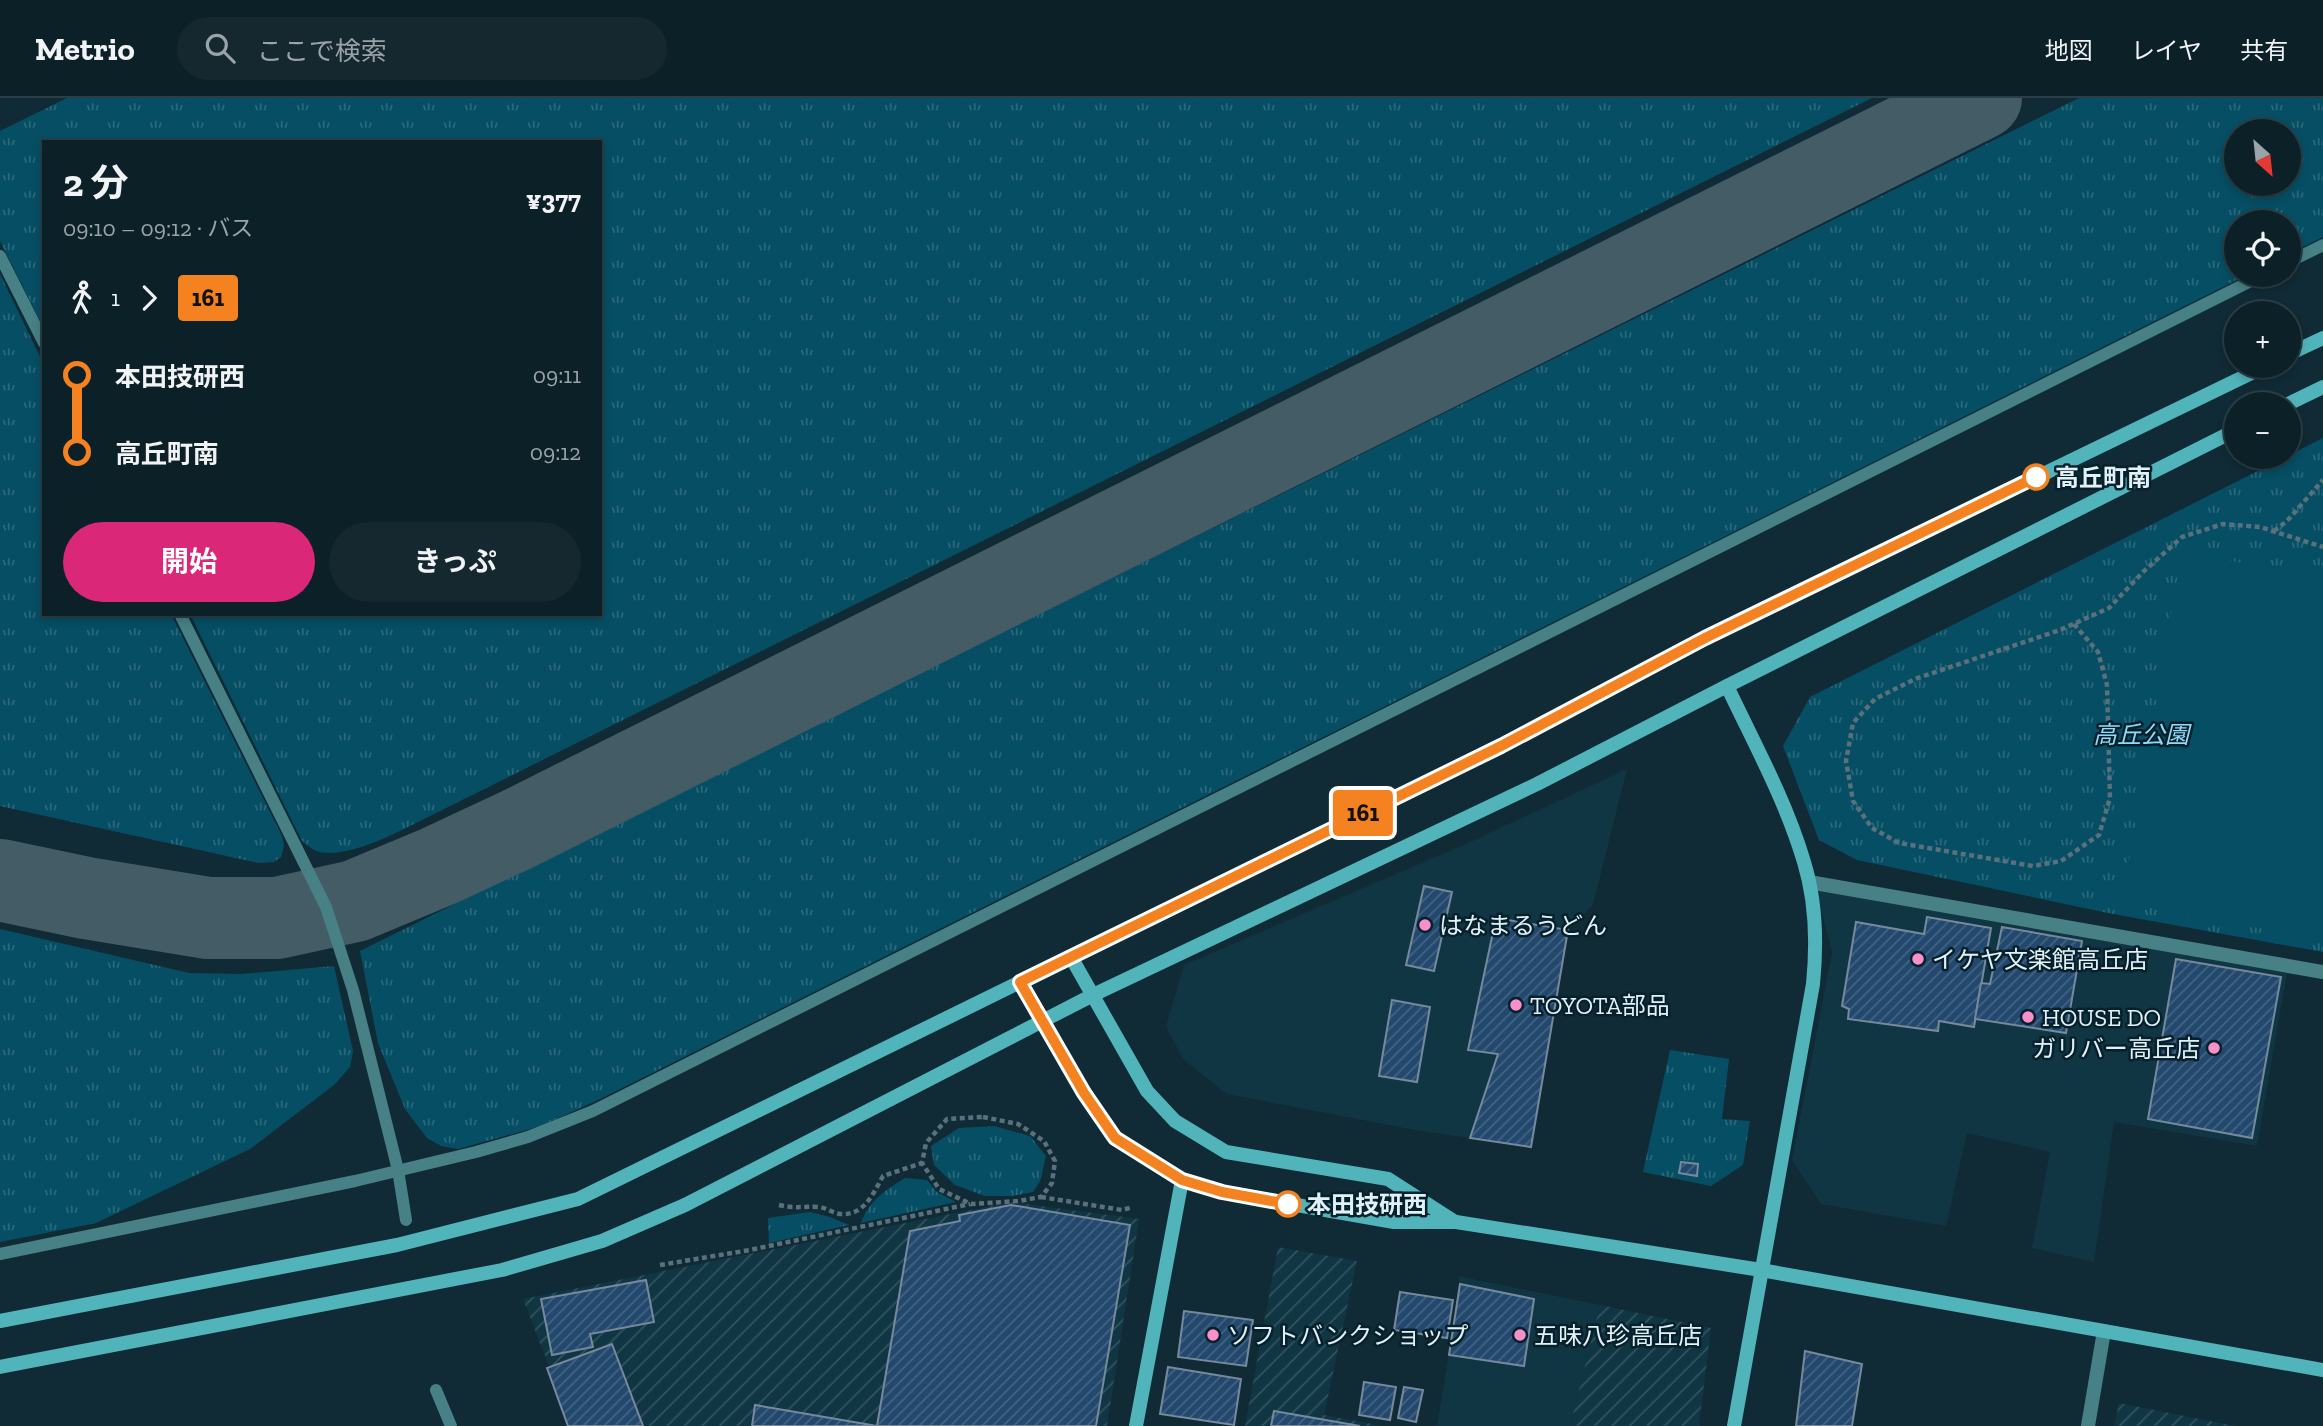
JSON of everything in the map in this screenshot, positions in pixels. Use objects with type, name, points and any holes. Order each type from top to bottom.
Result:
[{"type":"street","points":[[2301,348],[2323,338]]},
{"type":"street","points":[[0,1321],[397,1245],[578,1199],[1501,746],[1705,638],[2241,378]]},
{"type":"street","points":[[2301,398],[2323,387]]},
{"type":"street","points":[[0,1367],[502,1270],[602,1241],[685,1205],[1093,995],[1537,784],[2224,436]]},
{"type":"street","points":[[1727,686],[1791,825],[1805,863],[1815,936],[1813,984],[1734,1426]]},
{"type":"street","points":[[1809,882],[2323,972]]},
{"type":"street","points":[[1071,957],[1147,1091],[1175,1121],[1226,1152],[1388,1179],[1456,1223]]},
{"type":"street","points":[[1020,982],[1094,1110],[1115,1138],[1182,1180],[1222,1192],[1394,1222],[1456,1223],[1761,1270],[2323,1370]]},
{"type":"street","points":[[1136,1426],[1182,1180]]},
{"type":"street","points":[[2088,1426],[2104,1331]]},
{"type":"lane","points":[[2301,256],[2323,245]]},
{"type":"lane","points":[[0,256],[42,339]]},
{"type":"lane","points":[[0,1254],[398,1170],[528,1137],[593,1111],[2239,287]]},
{"type":"lane","points":[[181,616],[326,907],[350,978],[398,1170],[406,1220]]},
{"type":"lane","points":[[436,1390],[450,1426]]},
{"type":"path","points":[[2274,531],[2287,521],[2323,480]]},
{"type":"path","points":[[2074,624],[2098,652],[2107,685],[2110,798],[2099,835],[2061,861],[2033,866],[1899,843],[1872,828],[1853,801],[1846,761],[1853,723],[1875,699],[1915,679],[2060,631],[2074,624],[2109,608],[2143,572],[2182,537],[2223,524],[2260,527],[2323,547]]},
{"type":"path","points":[[971,1204],[939,1189],[922,1163],[926,1143],[947,1119],[982,1117],[1018,1124],[1044,1141],[1055,1161],[1052,1183],[1041,1197]]},
{"type":"path","points":[[779,1205],[795,1209],[820,1206],[840,1214],[859,1210],[871,1198],[883,1176],[922,1163]]},
{"type":"path","points":[[660,1265],[750,1250],[971,1204],[1041,1197],[1122,1210],[1133,1207]]},
{"type":"shaded area","points":[[1627,769],[1593,905],[1568,930],[1531,1147],[1415,1130],[1227,1094],[1183,1059],[1166,1026],[1184,965],[1466,844]]},
{"type":"shaded area","points":[[1815,884],[2287,973],[2257,1146],[2114,1122],[2094,1262],[2032,1248],[2050,1152],[1967,1133],[1946,1226],[1821,1204],[1792,1160],[1832,953]]},
{"type":"shaded area","points":[[1011,1202],[1139,1219],[1107,1426],[572,1426],[523,1299]]},
{"type":"shaded area","points":[[1278,1247],[1357,1261],[1324,1415],[1383,1426],[1245,1426]]},
{"type":"shaded area","points":[[1458,1276],[1600,1305],[1570,1426],[1437,1426],[1460,1285]]},
{"type":"shaded area","points":[[1600,1305],[1711,1328],[1699,1426],[1570,1426]]},
{"type":"shaded area","points":[[2119,1403],[2235,1426],[2114,1426]]},
{"type":"green space","points":[[67,98],[1872,98],[397,832],[362,847],[326,853],[316,851],[302,841],[191,616],[602,616],[602,140],[42,140],[42,325],[0,241],[0,131]]},
{"type":"green space","points":[[2079,98],[2323,98],[2323,237],[2301,248],[2301,210],[2224,210],[2224,287],[600,1099],[541,1126],[458,1149],[441,1146],[427,1138],[405,1109],[378,1043],[360,951]]},
{"type":"green space","points":[[0,274],[42,361],[42,616],[172,616],[282,836],[284,846],[281,857],[274,862],[258,863],[0,806]]},
{"type":"green space","name":"高丘公園","points":[[2323,438],[2323,952],[2108,913],[1857,860],[1819,840],[1783,746],[1810,697],[2262,469],[2301,469],[2301,449]]},
{"type":"green space","points":[[2182,551],[2323,579],[2323,940],[2122,902]]},
{"type":"green space","points":[[0,929],[189,973],[241,974],[334,966],[353,1051],[350,1067],[334,1085],[250,1149],[96,1223],[0,1242]]},
{"type":"green space","points":[[1670,1050],[1729,1059],[1722,1119],[1750,1121],[1743,1165],[1711,1186],[1643,1172]]},
{"type":"green space","points":[[994,1126],[1030,1136],[1046,1156],[1040,1181],[1033,1192],[1012,1196],[985,1196],[955,1185],[934,1165],[931,1146],[959,1128]]},
{"type":"green space","points":[[905,1178],[927,1180],[937,1192],[956,1202],[861,1223],[868,1208],[878,1197]]},
{"type":"green space","points":[[810,1212],[849,1225],[769,1243],[768,1218]]},
{"type":"building","points":[[1424,886],[1452,892],[1434,971],[1406,965]]},
{"type":"building","name":"イケヤ文楽館高丘店","points":[[1927,917],[1991,928],[1974,1027],[1939,1021],[1938,1031],[1848,1019],[1849,1009],[1842,1006],[1856,922],[1924,934]]},
{"type":"building","points":[[1496,918],[1568,930],[1531,1147],[1470,1138],[1498,1054],[1468,1050]]},
{"type":"building","points":[[2002,927],[2082,941],[2066,1033],[1975,1019],[1981,983],[1990,984]]},
{"type":"building","name":"ガリバー高丘店","points":[[2176,959],[2281,977],[2252,1138],[2148,1119]]},
{"type":"building","points":[[1392,1000],[1430,1007],[1417,1082],[1379,1076]]},
{"type":"building","points":[[1681,1162],[1698,1164],[1697,1176],[1679,1173]]},
{"type":"building","points":[[1011,1205],[1130,1225],[1096,1426],[877,1426],[910,1231],[960,1221],[959,1215]]},
{"type":"building","points":[[646,1280],[654,1322],[590,1334],[593,1347],[552,1355],[541,1299]]},
{"type":"building","points":[[1460,1284],[1534,1299],[1524,1366],[1449,1355]]},
{"type":"building","points":[[1400,1292],[1453,1300],[1447,1338],[1394,1330]]},
{"type":"building","points":[[1184,1311],[1253,1320],[1246,1366],[1178,1357]]},
{"type":"building","points":[[612,1344],[643,1426],[568,1426],[547,1368]]},
{"type":"building","points":[[1805,1351],[1862,1364],[1852,1426],[1796,1426]]},
{"type":"building","points":[[1168,1367],[1241,1379],[1234,1425],[1160,1414]]},
{"type":"building","points":[[1364,1382],[1396,1387],[1390,1420],[1359,1415]]},
{"type":"building","points":[[1404,1387],[1423,1390],[1416,1422],[1398,1418]]},
{"type":"building","points":[[755,1405],[877,1426],[752,1426]]},
{"type":"building","points":[[1274,1411],[1360,1426],[1271,1426]]},
{"type":"taxiway","points":[[0,880],[86,898],[208,918],[277,918],[355,901],[514,831],[1981,98]]},
{"type":"bus line","name":"161","points":[[1288,1204],[1222,1192],[1182,1180],[1115,1138],[1094,1110],[1020,982],[1501,746],[1705,638],[2036,477]]},
{"type":"place","name":"高丘町南","points":[[2036,477]]},
{"type":"place","name":"はなまるうどん","points":[[1425,925]]},
{"type":"place","name":"イケヤ文楽館高丘店","points":[[1918,959]]},
{"type":"place","name":"TOYOTA部品","points":[[1516,1005]]},
{"type":"place","name":"HOUSE DO","points":[[2028,1017]]},
{"type":"place","name":"ガリバー高丘店","points":[[2214,1048]]},
{"type":"place","name":"本田技研西","points":[[1288,1204]]},
{"type":"place","name":"ソフトバンクショップ","points":[[1213,1335]]},
{"type":"place","name":"五味八珍高丘店","points":[[1520,1335]]}]
